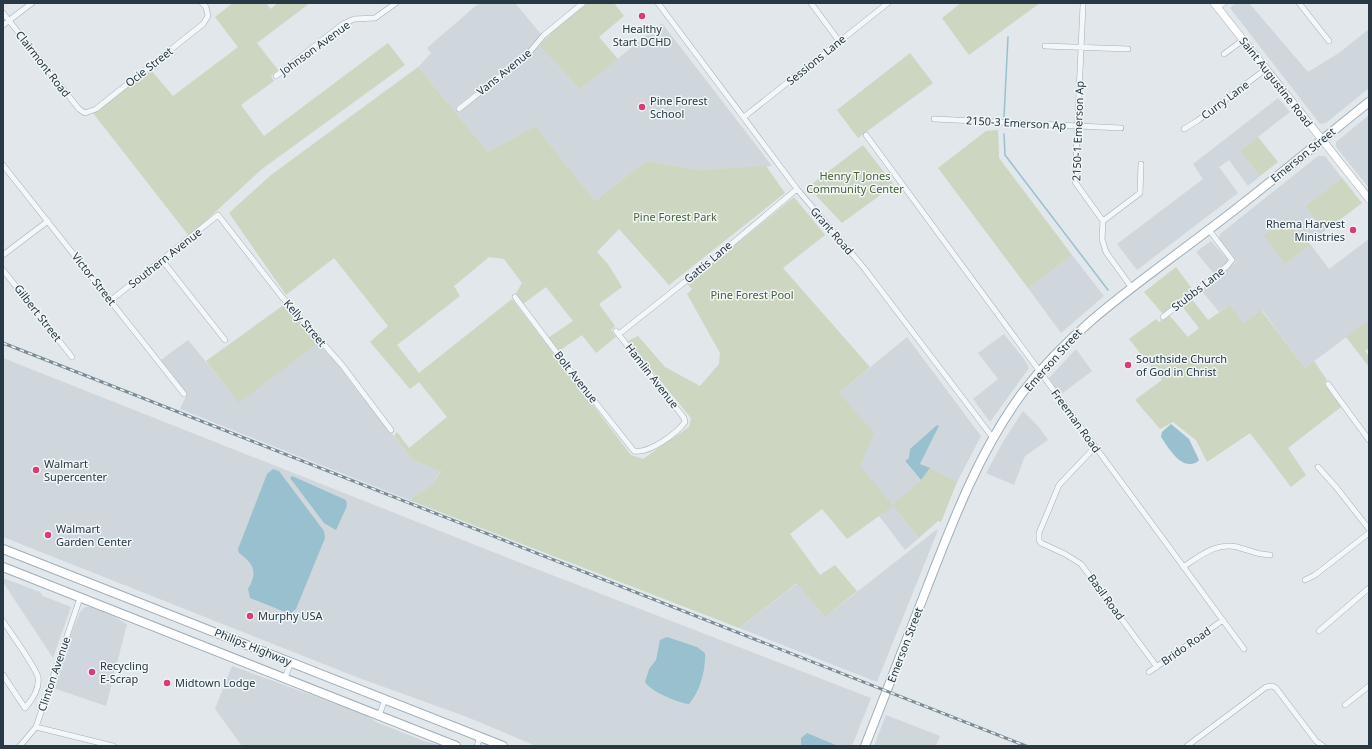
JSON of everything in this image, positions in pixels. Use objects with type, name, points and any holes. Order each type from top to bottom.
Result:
[{"type":"main road","name":"Saint Augustine Road","points":[[1216,5],[1369,199]]},
{"type":"main road","name":"Emerson Street","points":[[865,746],[951,526],[974,474],[993,438],[1023,393],[1040,371],[1087,323],[1209,230],[1369,102]]},
{"type":"main road","name":"Philips Highway","points":[[3,549],[503,746]]},
{"type":"main road","name":"Philips Highway","points":[[3,567],[456,746]]},
{"type":"street","points":[[3,25],[32,3]]},
{"type":"street","name":"Ocie Street","points":[[85,113],[96,108],[198,29],[207,20],[208,16],[206,8],[202,3]]},
{"type":"street","name":"Johnson Avenue","points":[[276,76],[343,24],[354,19],[375,18],[396,3]]},
{"type":"street","name":"Vans Avenue","points":[[459,109],[528,54],[544,35],[583,3]]},
{"type":"street","name":"Grant Road","points":[[658,3],[744,116],[797,189],[864,268],[993,438]]},
{"type":"street","points":[[810,3],[839,41]]},
{"type":"street","name":"Sessions Lane","points":[[744,116],[888,3]]},
{"type":"street","points":[[1216,5],[1224,3]]},
{"type":"street","points":[[1299,3],[1329,41]]},
{"type":"street","name":"2150-1 Emerson Ap","points":[[1083,5],[1077,126],[1076,185],[1103,221]]},
{"type":"street","name":"Clairmont Road","points":[[3,14],[79,109],[85,113]]},
{"type":"street","points":[[1224,54],[1243,40]]},
{"type":"street","points":[[1045,46],[1128,49]]},
{"type":"street","name":"Curry Lane","points":[[1184,129],[1197,121],[1266,69]]},
{"type":"street","name":"2150-3 Emerson Ap","points":[[934,119],[1121,128]]},
{"type":"street","name":"Freeman Road","points":[[866,135],[1244,649]]},
{"type":"street","points":[[1132,288],[1102,245],[1103,221],[1140,193],[1141,164]]},
{"type":"street","name":"Victor Street","points":[[3,165],[184,394]]},
{"type":"street","name":"Gattis Lane","points":[[617,333],[716,257],[797,189]]},
{"type":"street","name":"Southern Avenue","points":[[110,301],[218,215]]},
{"type":"street","name":"Kelly Street","points":[[218,215],[282,297],[342,365],[392,430]]},
{"type":"street","points":[[3,255],[48,221]]},
{"type":"street","name":"Stubbs Lane","points":[[1163,317],[1227,266],[1232,260],[1209,230]]},
{"type":"street","points":[[162,260],[225,340]]},
{"type":"street","name":"Gilbert Street","points":[[3,270],[72,357]]},
{"type":"street","name":"Bolt Avenue","points":[[515,297],[569,369],[634,451],[641,452],[648,450],[680,428],[685,422]]},
{"type":"street","name":"Hamlin Avenue","points":[[617,333],[684,418],[685,422]]},
{"type":"street","points":[[1328,384],[1369,440]]},
{"type":"street","name":"Basil Road","points":[[1095,447],[1059,485],[1039,533],[1038,540],[1081,564],[1157,667]]},
{"type":"street","points":[[1318,467],[1369,529]]},
{"type":"street","points":[[1305,580],[1315,575],[1369,533]]},
{"type":"street","points":[[1183,567],[1211,549],[1223,545],[1237,547],[1260,555],[1270,555]]},
{"type":"street","points":[[1319,631],[1369,588]]},
{"type":"street","name":"Clinton Avenue","points":[[20,746],[36,727],[80,598]]},
{"type":"street","name":"Brido Road","points":[[1149,672],[1223,620]]},
{"type":"street","points":[[3,621],[38,675],[37,687],[30,702],[25,708],[3,675]]},
{"type":"street","points":[[284,678],[291,662]]},
{"type":"street","points":[[1187,746],[1266,687],[1272,686],[1276,688],[1316,741],[1323,746]]},
{"type":"street","points":[[1345,705],[1369,686]]},
{"type":"street","points":[[379,716],[384,700]]},
{"type":"street","points":[[36,727],[113,746]]},
{"type":"street","points":[[477,746],[480,737]]},
{"type":"shaded area","name":"Pine Forest School","points":[[479,3],[515,3],[541,34],[530,48],[456,107],[459,111],[539,46],[580,89],[662,23],[772,166],[698,170],[646,161],[595,201],[535,126],[488,152],[418,67],[431,53],[427,48]]},
{"type":"shaded area","points":[[1235,3],[1249,3],[1308,72],[1339,53],[1369,29],[1369,88],[1326,123],[1320,124],[1230,8]]},
{"type":"shaded area","points":[[1278,98],[1290,112],[1240,151],[1260,176],[1248,186],[1229,160],[1219,167],[1238,193],[1137,270],[1117,244],[1203,179],[1193,164]]},
{"type":"shaded area","points":[[1369,115],[1369,188],[1336,147],[1336,142]]},
{"type":"shaded area","points":[[1318,156],[1325,156],[1342,178],[1305,206],[1325,231],[1309,243],[1285,220],[1285,264],[1311,245],[1329,269],[1369,239],[1369,320],[1305,368],[1262,310],[1244,323],[1230,305],[1219,312],[1201,290],[1236,262],[1219,238],[1220,234]]},
{"type":"shaded area","points":[[1211,241],[1228,260],[1226,265],[1214,274],[1196,252]]},
{"type":"shaded area","points":[[1072,255],[1104,296],[1061,333],[1028,288]]},
{"type":"shaded area","points":[[1004,334],[1024,359],[1029,368],[990,422],[973,399],[998,379],[978,353]]},
{"type":"shaded area","points":[[907,337],[981,436],[957,482],[920,464],[939,426],[905,462],[921,480],[893,506],[919,538],[905,550],[879,516],[893,505],[859,466],[839,393]]},
{"type":"shaded area","points":[[188,340],[239,402],[318,343],[339,366],[413,460],[441,470],[433,484],[409,500],[180,409],[187,394],[161,360]]},
{"type":"shaded area","points":[[1076,349],[1092,371],[1060,395],[1049,378]]},
{"type":"shaded area","points":[[3,358],[526,565],[871,698],[852,746],[536,746],[467,717],[359,678],[3,537]]},
{"type":"shaded area","points":[[1023,411],[1038,426],[1048,440],[1025,456],[1014,485],[986,473],[1004,440]]},
{"type":"shaded area","points":[[936,530],[938,530],[877,682],[739,628],[798,583],[825,617]]},
{"type":"shaded area","points":[[3,578],[40,592],[43,596],[71,607],[53,658],[3,582]]},
{"type":"shaded area","points":[[85,607],[91,607],[111,615],[127,624],[106,706],[53,688],[71,634],[80,612]]},
{"type":"shaded area","points":[[232,666],[367,715],[376,722],[424,741],[443,746],[242,746],[215,709]]},
{"type":"shaded area","points":[[886,715],[940,736],[936,746],[874,746]]},
{"type":"green space","points":[[233,3],[266,3],[271,9],[277,3],[310,3],[257,43],[278,70],[271,76],[274,81],[241,105],[264,136],[388,43],[405,65],[262,169],[189,236],[93,113],[150,69],[173,96],[238,47],[215,17]]},
{"type":"green space","points":[[588,3],[614,3],[624,16],[599,37],[618,59],[580,89],[539,46],[554,30]]},
{"type":"green space","points":[[961,3],[1040,3],[969,55],[942,18]]},
{"type":"green space","points":[[910,53],[933,83],[858,138],[837,110]]},
{"type":"green space","points":[[418,67],[488,152],[535,126],[595,201],[646,161],[698,170],[766,166],[785,193],[669,285],[619,229],[597,252],[608,264],[622,287],[599,304],[615,326],[611,330],[616,337],[596,353],[582,335],[559,351],[548,338],[573,321],[546,287],[523,304],[516,293],[522,283],[504,259],[489,257],[454,286],[460,296],[397,345],[419,373],[512,299],[631,455],[643,459],[689,427],[691,418],[628,341],[638,336],[665,367],[700,386],[719,364],[720,353],[687,294],[692,289],[687,284],[794,197],[825,235],[783,268],[870,367],[839,393],[874,433],[860,466],[893,505],[921,480],[930,468],[957,482],[941,522],[938,521],[919,538],[893,506],[847,539],[822,509],[790,534],[820,575],[835,565],[857,591],[825,617],[797,583],[739,628],[409,500],[433,484],[441,471],[413,460],[394,436],[397,432],[409,448],[447,417],[419,382],[410,389],[370,342],[388,326],[334,258],[286,295],[229,213],[271,175]]},
{"type":"green space","points":[[998,130],[999,158],[1072,255],[1028,288],[938,168],[986,131]]},
{"type":"green space","points":[[1258,137],[1278,162],[1260,176],[1240,151]]},
{"type":"green space","name":"Henry T Jones Community Center","points":[[863,145],[894,185],[842,223],[808,187]]},
{"type":"green space","points":[[1342,178],[1362,203],[1325,231],[1305,206]]},
{"type":"green space","points":[[1285,219],[1311,245],[1285,264],[1264,236]]},
{"type":"green space","points":[[1176,267],[1193,290],[1163,314],[1144,292]]},
{"type":"green space","points":[[1191,298],[1208,320],[1230,305],[1244,323],[1261,310],[1305,368],[1314,361],[1327,380],[1324,383],[1341,407],[1288,448],[1306,475],[1291,487],[1250,433],[1207,462],[1196,440],[1173,422],[1160,429],[1135,400],[1162,380],[1129,339],[1156,319],[1159,322],[1169,315],[1188,337],[1199,328],[1181,305]]},
{"type":"green space","points":[[285,304],[318,343],[239,403],[206,361]]},
{"type":"green space","points":[[1369,320],[1369,348],[1365,351],[1369,356],[1369,367],[1346,337]]},
{"type":"water","points":[[1171,424],[1189,439],[1199,460],[1197,462],[1191,464],[1181,461],[1176,457],[1161,437],[1162,432]]},
{"type":"water","points":[[937,425],[939,426],[920,464],[930,468],[921,480],[905,461],[909,458],[910,449]]},
{"type":"water","points":[[273,469],[279,471],[324,531],[325,538],[296,609],[290,614],[250,598],[248,589],[254,573],[251,565],[239,553],[238,549],[267,474]]},
{"type":"water","points":[[292,476],[346,500],[347,506],[336,530],[324,523],[290,478]]},
{"type":"water","points":[[667,637],[697,647],[705,653],[702,680],[689,704],[665,696],[652,689],[645,682],[649,669],[656,660],[660,640]]},
{"type":"water","points":[[807,733],[838,746],[801,745],[801,738]]},
{"type":"waterway","points":[[1004,117],[1008,37]]},
{"type":"waterway","points":[[1004,134],[1005,155],[1108,290]]},
{"type":"railway","points":[[3,343],[1026,746]]},
{"type":"place","name":"Healthy Start DCHD","points":[[642,16]]},
{"type":"place","name":"Pine Forest School","points":[[642,107]]},
{"type":"place","name":"Rhema Harvest Ministries","points":[[1353,230]]},
{"type":"place","name":"Southside Church of God in Christ","points":[[1128,365]]},
{"type":"place","name":"Walmart Supercenter","points":[[36,470]]},
{"type":"place","name":"Walmart Garden Center","points":[[48,535]]},
{"type":"place","name":"Murphy USA","points":[[250,616]]},
{"type":"place","name":"Recycling E-Scrap","points":[[92,672]]},
{"type":"place","name":"Midtown Lodge","points":[[167,683]]},
{"type":"park label","name":"Pine Forest Park","points":[[675,217]]},
{"type":"park label","name":"Pine Forest Pool","points":[[752,295]]}]
